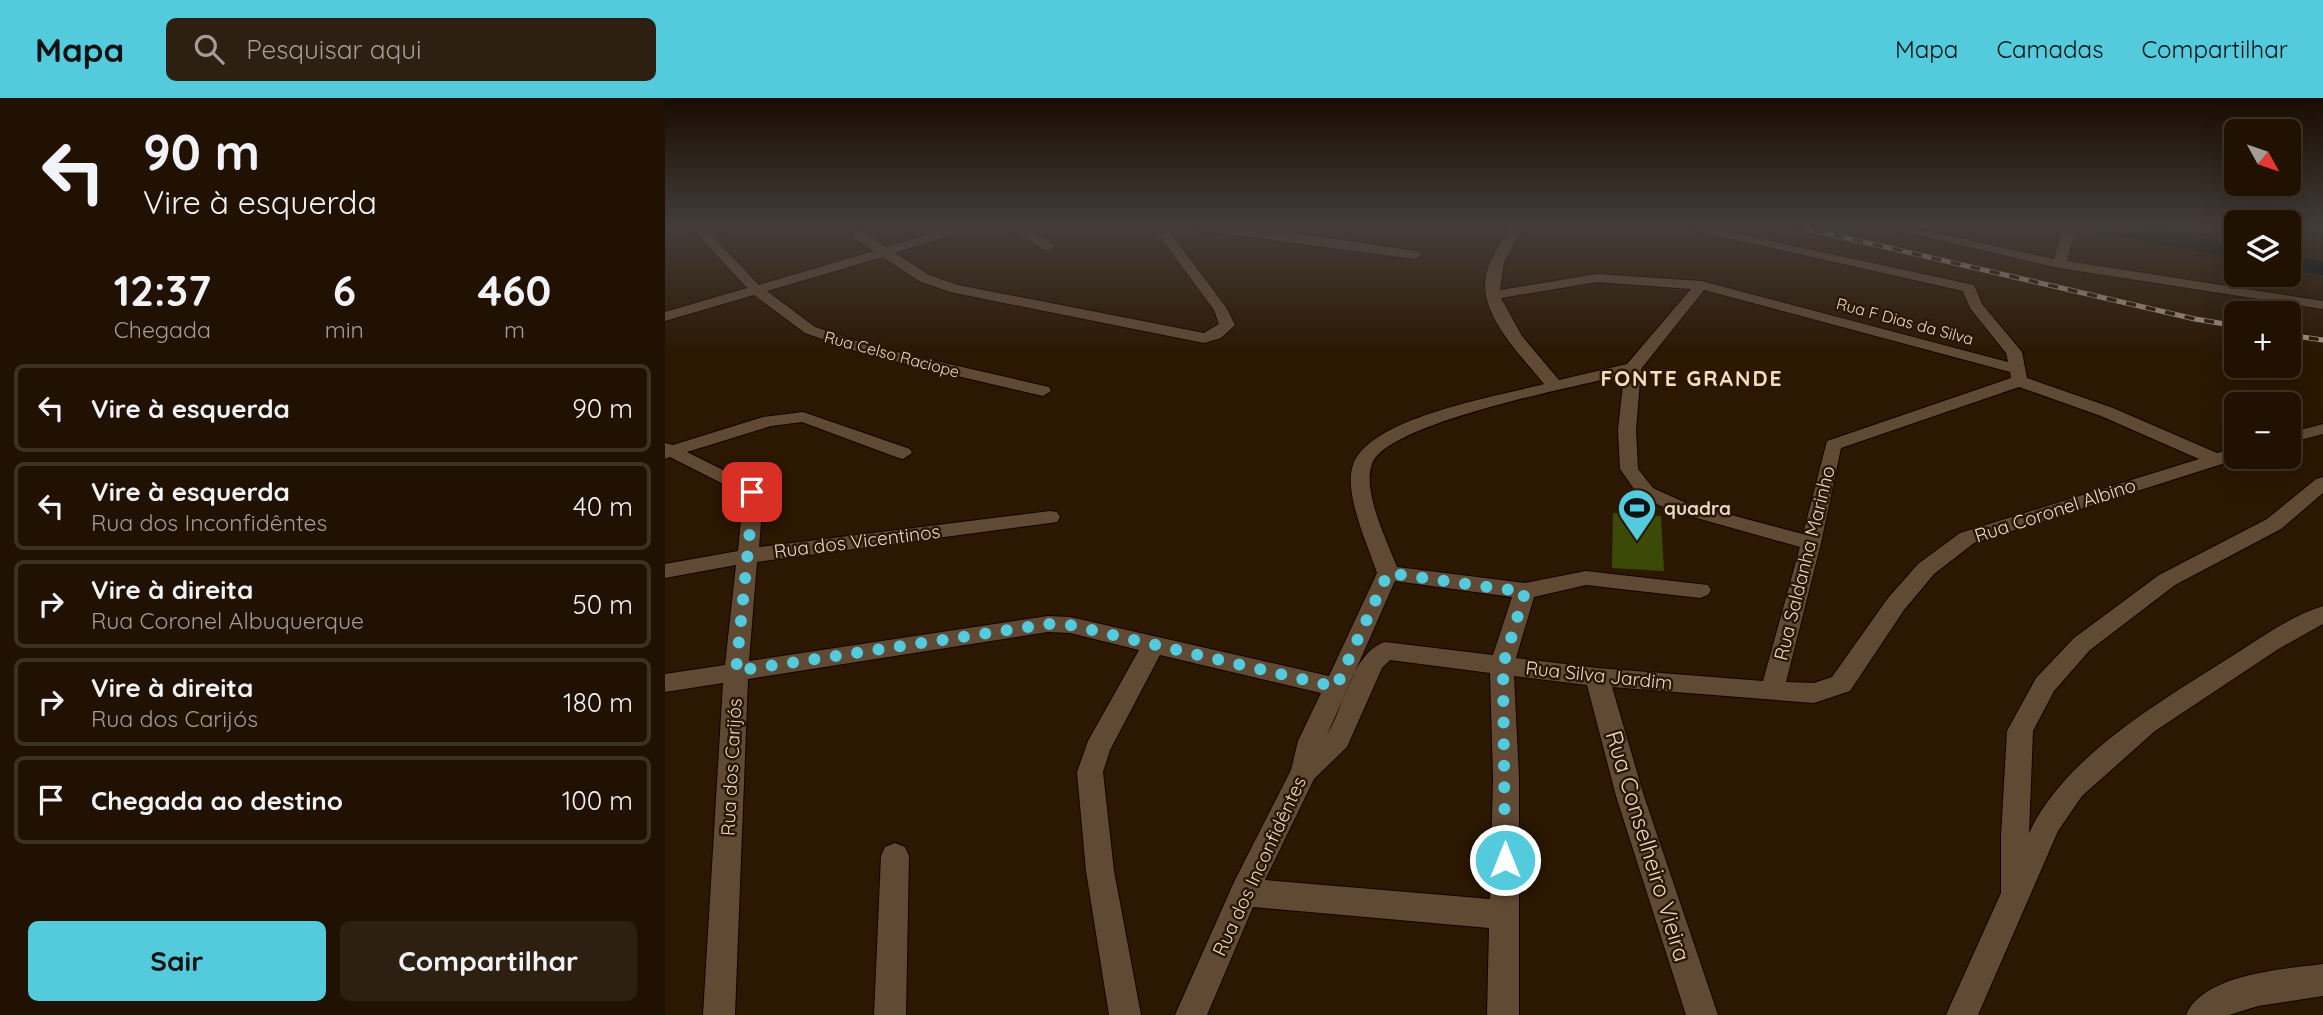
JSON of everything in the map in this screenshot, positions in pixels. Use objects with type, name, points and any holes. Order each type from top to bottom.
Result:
[{"type":"street","name":"Rua Celso Raciope","points":[[736,269],[756,290],[810,330],[826,338],[870,351],[1043,391]]},
{"type":"street","points":[[665,317],[827,269]]},
{"type":"street","points":[[910,269],[924,278],[955,289],[1204,338],[1216,335],[1227,326],[1221,310],[1190,269]]},
{"type":"street","points":[[1497,269],[1492,284],[1494,295],[1517,339],[1555,386]]},
{"type":"street","points":[[1880,269],[1969,288],[1975,305],[2014,352],[2018,375]]},
{"type":"street","points":[[2091,269],[2323,304]]},
{"type":"street","name":"Rua F Dias da Silva","points":[[1494,295],[1597,278],[1700,285],[2018,375],[2214,459]]},
{"type":"street","points":[[1700,285],[1633,368],[1627,430],[1629,469],[1646,492],[1679,507],[1811,543]]},
{"type":"street","points":[[1633,368],[1417,423],[1384,439],[1366,456],[1360,474],[1361,493],[1388,573],[1525,592],[1586,578],[1700,590]]},
{"type":"street","name":"Rua Saldanha Marinho","points":[[1772,691],[1811,543],[1833,445],[2018,375]]},
{"type":"street","points":[[668,451],[769,421],[803,416],[903,453]]},
{"type":"street","points":[[2301,435],[2323,429]]},
{"type":"street","name":"Rua dos Carijós","points":[[668,451],[752,492],[753,499],[736,671],[719,1015]]},
{"type":"street","name":"Rua Coronel Albino","points":[[1814,693],[1841,684],[1896,604],[1926,569],[1967,538],[2224,456]]},
{"type":"street","points":[[2016,895],[2015,836],[2020,731],[2045,685],[2082,644],[2167,580],[2274,524],[2323,483]]},
{"type":"street","name":"Rua dos Vicentinos","points":[[665,571],[746,556],[1050,517]]},
{"type":"street","name":"Rua dos Inconfidêntes","points":[[1191,1015],[1244,892],[1304,771],[1311,741],[1388,573]]},
{"type":"street","points":[[1503,1015],[1503,665],[1525,592]]},
{"type":"street","points":[[1962,1015],[2047,824],[2073,788],[2146,724],[2273,642],[2323,614]]},
{"type":"street","points":[[665,683],[1048,624],[1070,625],[1336,687]]},
{"type":"street","points":[[1125,1015],[1100,871],[1090,772],[1097,749],[1154,644]]},
{"type":"street","name":"Rua Silva Jardim","points":[[1304,771],[1338,740],[1373,663],[1385,651],[1597,677],[1814,693]]},
{"type":"street","name":"Rua Conselheiro Vieira","points":[[1597,677],[1630,796],[1702,1015]]},
{"type":"street","points":[[890,1015],[895,856]]},
{"type":"street","points":[[1244,892],[1505,915]]},
{"type":"street","points":[[2202,1015],[2210,1006],[2239,995],[2323,980]]},
{"type":"green space","name":"quadra","points":[[1613,513],[1661,516],[1664,571],[1612,568]]},
{"type":"railway","points":[[1979,269],[2224,324]]},
{"type":"railway","points":[[2301,337],[2323,340]]},
{"type":"place","name":"quadra","points":[[1637,542]]},
{"type":"district","name":"FONTE GRANDE","points":[[1692,379]]},
{"type":"route","points":[[752,492],[736,671],[1048,624],[1070,625],[1336,687],[1355,651],[1388,573],[1525,592],[1503,665],[1505,860]]}]
